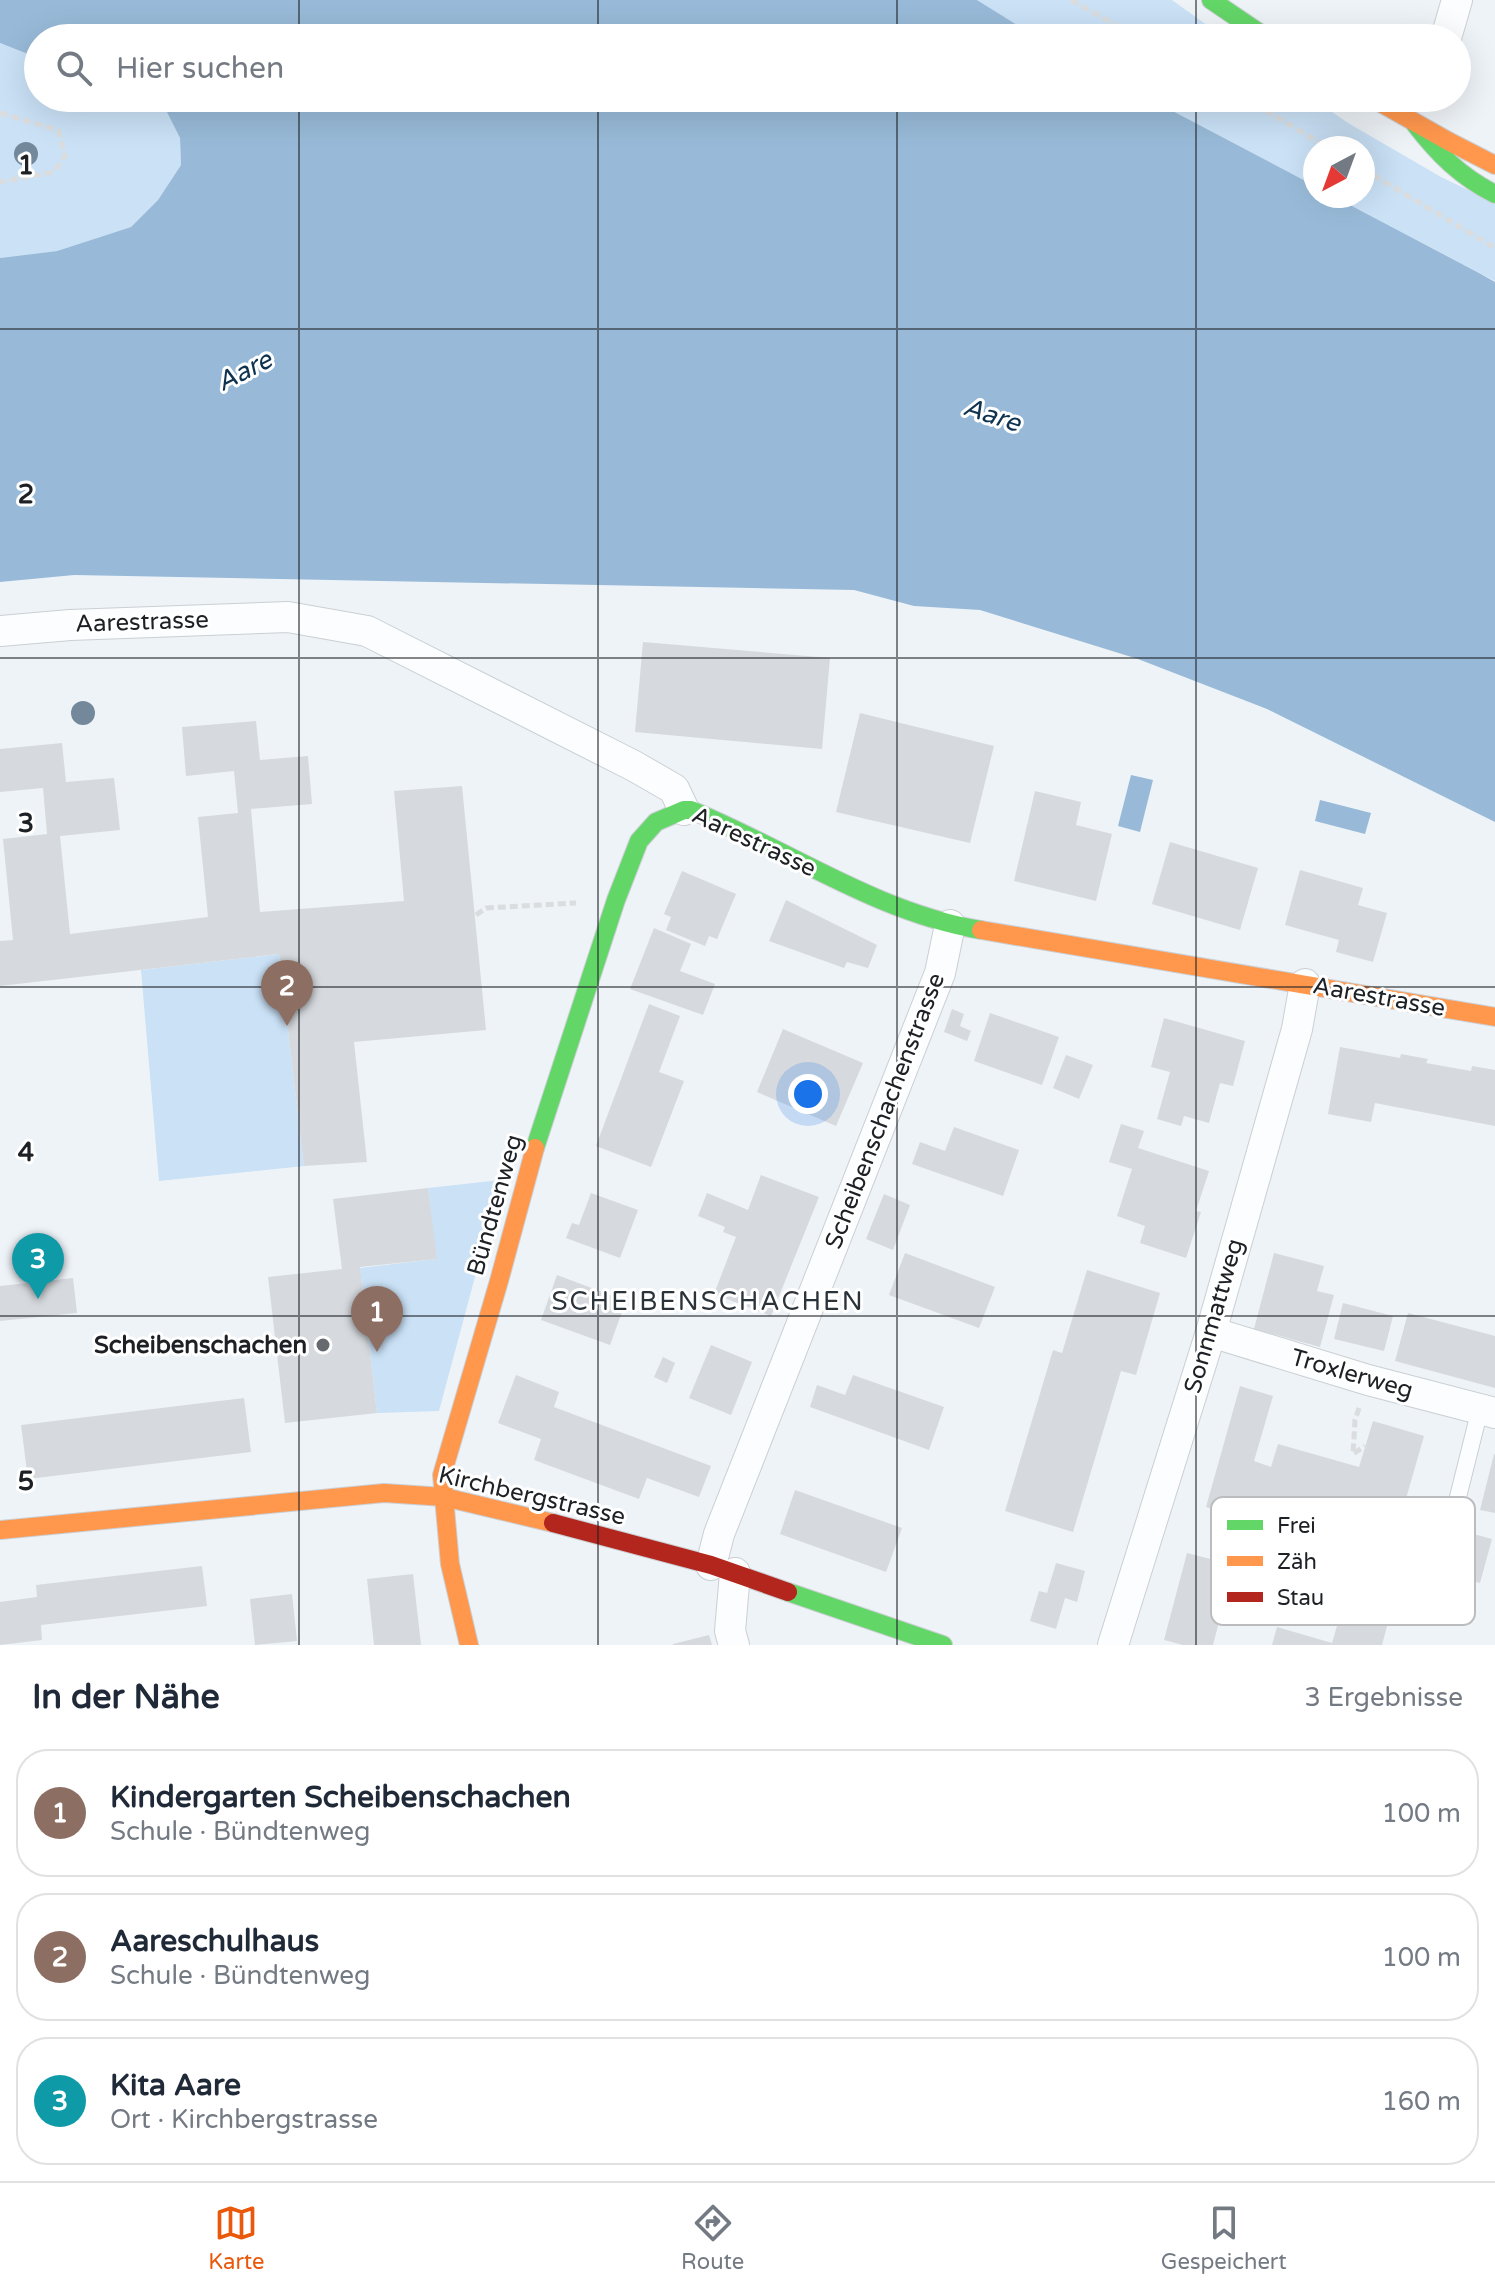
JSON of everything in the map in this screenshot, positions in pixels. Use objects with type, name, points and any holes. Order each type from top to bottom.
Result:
[{"type":"street","points":[[1211,0],[1246,24]]},
{"type":"street","points":[[1450,24],[1457,0]]},
{"type":"street","points":[[1418,112],[1433,149],[1459,175],[1495,194]]},
{"type":"street","points":[[1420,112],[1444,140],[1495,165]]},
{"type":"street","points":[[1425,112],[1454,125]]},
{"type":"street","name":"Aarestrasse","points":[[0,631],[70,625],[288,617],[367,631],[644,772],[674,789],[684,810],[730,826],[840,883],[950,925],[1495,1017]]},
{"type":"street","name":"Bündtenweg","points":[[469,1645],[450,1564],[442,1475],[447,1455],[534,1151],[616,900],[639,841],[656,822],[684,810]]},
{"type":"street","name":"Scheibenschachenstrasse","points":[[734,1645],[719,1534],[940,973],[950,925]]},
{"type":"street","name":"Sonnmattweg","points":[[1113,1645],[1211,1332],[1297,1029],[1305,984]]},
{"type":"street","name":"Troxlerweg","points":[[1211,1332],[1368,1380],[1488,1411]]},
{"type":"street","name":"Kirchbergstrasse","points":[[0,1530],[384,1493],[444,1497],[517,1513],[723,1569],[943,1645]]},
{"type":"lane","points":[[1460,1497],[1488,1411]]},
{"type":"path","points":[[1071,0],[1114,24]]},
{"type":"path","points":[[1268,112],[1308,136]]},
{"type":"path","points":[[0,113],[58,130],[65,156],[54,172],[0,182]]},
{"type":"path","points":[[1375,176],[1495,248]]},
{"type":"path","points":[[476,915],[486,908],[616,900]]},
{"type":"path","points":[[1365,1446],[1353,1454],[1355,1420],[1368,1380]]},
{"type":"shaded area","points":[[977,0],[1172,0],[1205,24],[1016,24]]},
{"type":"shaded area","points":[[0,43],[24,52],[24,112],[167,112],[180,138],[181,165],[158,200],[131,227],[57,251],[0,258]]},
{"type":"shaded area","points":[[1175,112],[1332,112],[1370,136],[1303,136],[1303,180]]},
{"type":"shaded area","points":[[1375,139],[1441,177],[1495,203],[1495,281],[1356,208],[1375,208]]},
{"type":"shaded area","points":[[279,954],[304,1166],[159,1181],[141,970]]},
{"type":"shaded area","points":[[501,1180],[439,1411],[377,1413],[360,1268],[436,1259],[428,1188]]},
{"type":"water","points":[[0,0],[977,0],[1016,24],[24,24],[24,52],[0,43]]},
{"type":"water","name":"Aare","points":[[167,112],[1175,112],[1303,180],[1303,208],[1356,208],[1495,282],[1495,822],[1267,709],[1138,659],[980,610],[914,606],[854,590],[74,575],[0,582],[0,258],[57,251],[131,227],[158,200],[181,165],[180,138]]},
{"type":"water","points":[[1131,775],[1153,780],[1140,832],[1118,826]]},
{"type":"water","points":[[1320,800],[1371,813],[1365,834],[1315,821]]},
{"type":"building","points":[[643,642],[830,658],[822,749],[635,732]]},
{"type":"building","points":[[860,713],[994,746],[970,843],[836,812]]},
{"type":"building","points":[[256,721],[260,760],[308,756],[312,804],[251,809],[260,912],[404,901],[394,791],[462,786],[486,1030],[354,1042],[367,1162],[304,1166],[279,954],[0,986],[0,941],[13,940],[3,839],[47,834],[43,788],[0,792],[0,749],[62,743],[66,782],[114,778],[120,830],[60,836],[70,934],[208,917],[198,817],[238,813],[234,771],[186,776],[182,727]]},
{"type":"building","points":[[1035,791],[1081,802],[1076,825],[1112,834],[1096,901],[1014,881]]},
{"type":"building","points":[[1170,842],[1258,868],[1240,930],[1152,904]]},
{"type":"building","points":[[1300,870],[1363,888],[1358,905],[1387,913],[1373,962],[1336,952],[1339,940],[1285,925]]},
{"type":"building","points":[[682,871],[736,894],[717,939],[709,936],[705,946],[666,930],[671,917],[664,914]]},
{"type":"building","points":[[786,900],[877,945],[868,968],[847,962],[844,968],[769,941]]},
{"type":"building","points":[[654,928],[691,944],[680,971],[715,984],[703,1015],[630,989]]},
{"type":"building","points":[[649,1004],[680,1016],[659,1072],[684,1081],[651,1167],[596,1146]]},
{"type":"building","points":[[952,1009],[964,1014],[960,1026],[971,1031],[967,1041],[944,1032]]},
{"type":"building","points":[[990,1013],[1059,1037],[1042,1085],[974,1061]]},
{"type":"building","points":[[1164,1018],[1245,1041],[1233,1086],[1220,1083],[1209,1123],[1184,1116],[1181,1126],[1157,1119],[1170,1072],[1151,1067]]},
{"type":"building","points":[[783,1029],[863,1063],[836,1126],[757,1092]]},
{"type":"building","points":[[1340,1047],[1400,1058],[1401,1054],[1428,1059],[1426,1063],[1471,1071],[1472,1066],[1495,1070],[1495,1126],[1375,1103],[1371,1122],[1328,1114]]},
{"type":"building","points":[[1066,1055],[1093,1065],[1079,1099],[1053,1088]]},
{"type":"building","points":[[1121,1124],[1144,1131],[1138,1148],[1209,1171],[1196,1211],[1201,1212],[1186,1258],[1140,1243],[1145,1226],[1117,1216],[1132,1169],[1109,1162]]},
{"type":"building","points":[[954,1127],[1019,1150],[1003,1196],[912,1164],[920,1142],[945,1151]]},
{"type":"building","points":[[761,1175],[819,1197],[771,1316],[714,1294],[736,1237],[723,1232],[725,1227],[698,1216],[707,1193],[748,1210]]},
{"type":"building","name":"Scheibenschachen","points":[[428,1188],[437,1259],[360,1267],[377,1413],[285,1423],[268,1277],[342,1269],[333,1199]]},
{"type":"building","points":[[591,1193],[638,1210],[620,1258],[566,1238],[572,1223],[579,1225]]},
{"type":"building","points":[[884,1194],[910,1205],[893,1250],[866,1239]]},
{"type":"building","points":[[905,1253],[995,1287],[979,1328],[889,1295]]},
{"type":"building","points":[[1274,1253],[1324,1266],[1317,1291],[1334,1295],[1320,1347],[1254,1329]]},
{"type":"building","points":[[1087,1270],[1160,1293],[1136,1375],[1121,1371],[1073,1532],[1005,1511],[1053,1350],[1062,1353]]},
{"type":"building","points":[[557,1275],[626,1301],[610,1345],[541,1320]]},
{"type":"building","points":[[73,1278],[77,1313],[0,1321],[0,1286]]},
{"type":"building","points":[[1343,1303],[1393,1316],[1384,1351],[1334,1339]]},
{"type":"building","points":[[1408,1313],[1495,1336],[1495,1388],[1395,1361]]},
{"type":"building","points":[[711,1345],[752,1362],[731,1415],[689,1398]]},
{"type":"building","points":[[663,1357],[675,1363],[667,1383],[654,1377]]},
{"type":"building","points":[[516,1375],[559,1392],[554,1407],[711,1466],[699,1497],[647,1478],[639,1499],[534,1460],[541,1439],[498,1423]]},
{"type":"building","points":[[853,1375],[944,1407],[929,1450],[810,1407],[817,1385],[845,1395]]},
{"type":"building","points":[[1240,1386],[1273,1396],[1254,1461],[1271,1467],[1278,1444],[1359,1467],[1373,1421],[1424,1436],[1406,1497],[1211,1497],[1211,1508],[1206,1507]]},
{"type":"building","points":[[244,1398],[251,1452],[28,1479],[21,1425]]},
{"type":"building","points":[[1495,1454],[1495,1513],[1480,1510]]},
{"type":"building","points":[[795,1490],[902,1528],[886,1572],[780,1534]]},
{"type":"building","points":[[1475,1534],[1492,1539],[1480,1583],[1475,1582]]},
{"type":"building","points":[[1187,1553],[1211,1559],[1211,1625],[1218,1625],[1213,1645],[1183,1645],[1164,1640]]},
{"type":"building","points":[[1056,1563],[1085,1571],[1077,1602],[1065,1598],[1056,1629],[1030,1621],[1039,1591],[1047,1593]]},
{"type":"building","points":[[202,1566],[207,1606],[41,1625],[42,1640],[0,1645],[0,1602],[37,1597],[36,1585]]},
{"type":"building","points":[[413,1574],[421,1645],[374,1645],[367,1579]]},
{"type":"building","points":[[292,1594],[297,1641],[255,1645],[250,1599]]},
{"type":"building","points":[[1337,1625],[1387,1625],[1382,1645],[1272,1645],[1277,1627],[1332,1643]]},
{"type":"building","points":[[709,1635],[712,1645],[673,1645],[673,1644]]},
{"type":"traffic: fast","points":[[1211,0],[1246,24]]},
{"type":"traffic: fast","points":[[1415,124],[1451,164],[1495,194]]},
{"type":"traffic: fast","points":[[535,1148],[616,900],[639,841],[656,822],[691,810],[905,910],[981,930]]},
{"type":"traffic: fast","points":[[788,1592],[943,1645]]},
{"type":"traffic: slow","points":[[1397,112],[1495,165]]},
{"type":"traffic: slow","points":[[981,930],[1495,1017]]},
{"type":"traffic: slow","points":[[469,1645],[450,1564],[442,1475],[535,1148]]},
{"type":"traffic: slow","points":[[0,1530],[384,1493],[444,1497],[553,1523]]},
{"type":"traffic: jam","points":[[553,1523],[711,1565],[788,1592]]},
{"type":"place","name":"Aareschulhaus","points":[[287,1026]]},
{"type":"place","name":"Kita Aare","points":[[38,1299]]},
{"type":"place","name":"Scheibenschachen","points":[[323,1345]]},
{"type":"place","name":"Kindergarten Scheibenschachen","points":[[377,1352]]},
{"type":"district","name":"SCHEIBENSCHACHEN","points":[[708,1301]]}]
